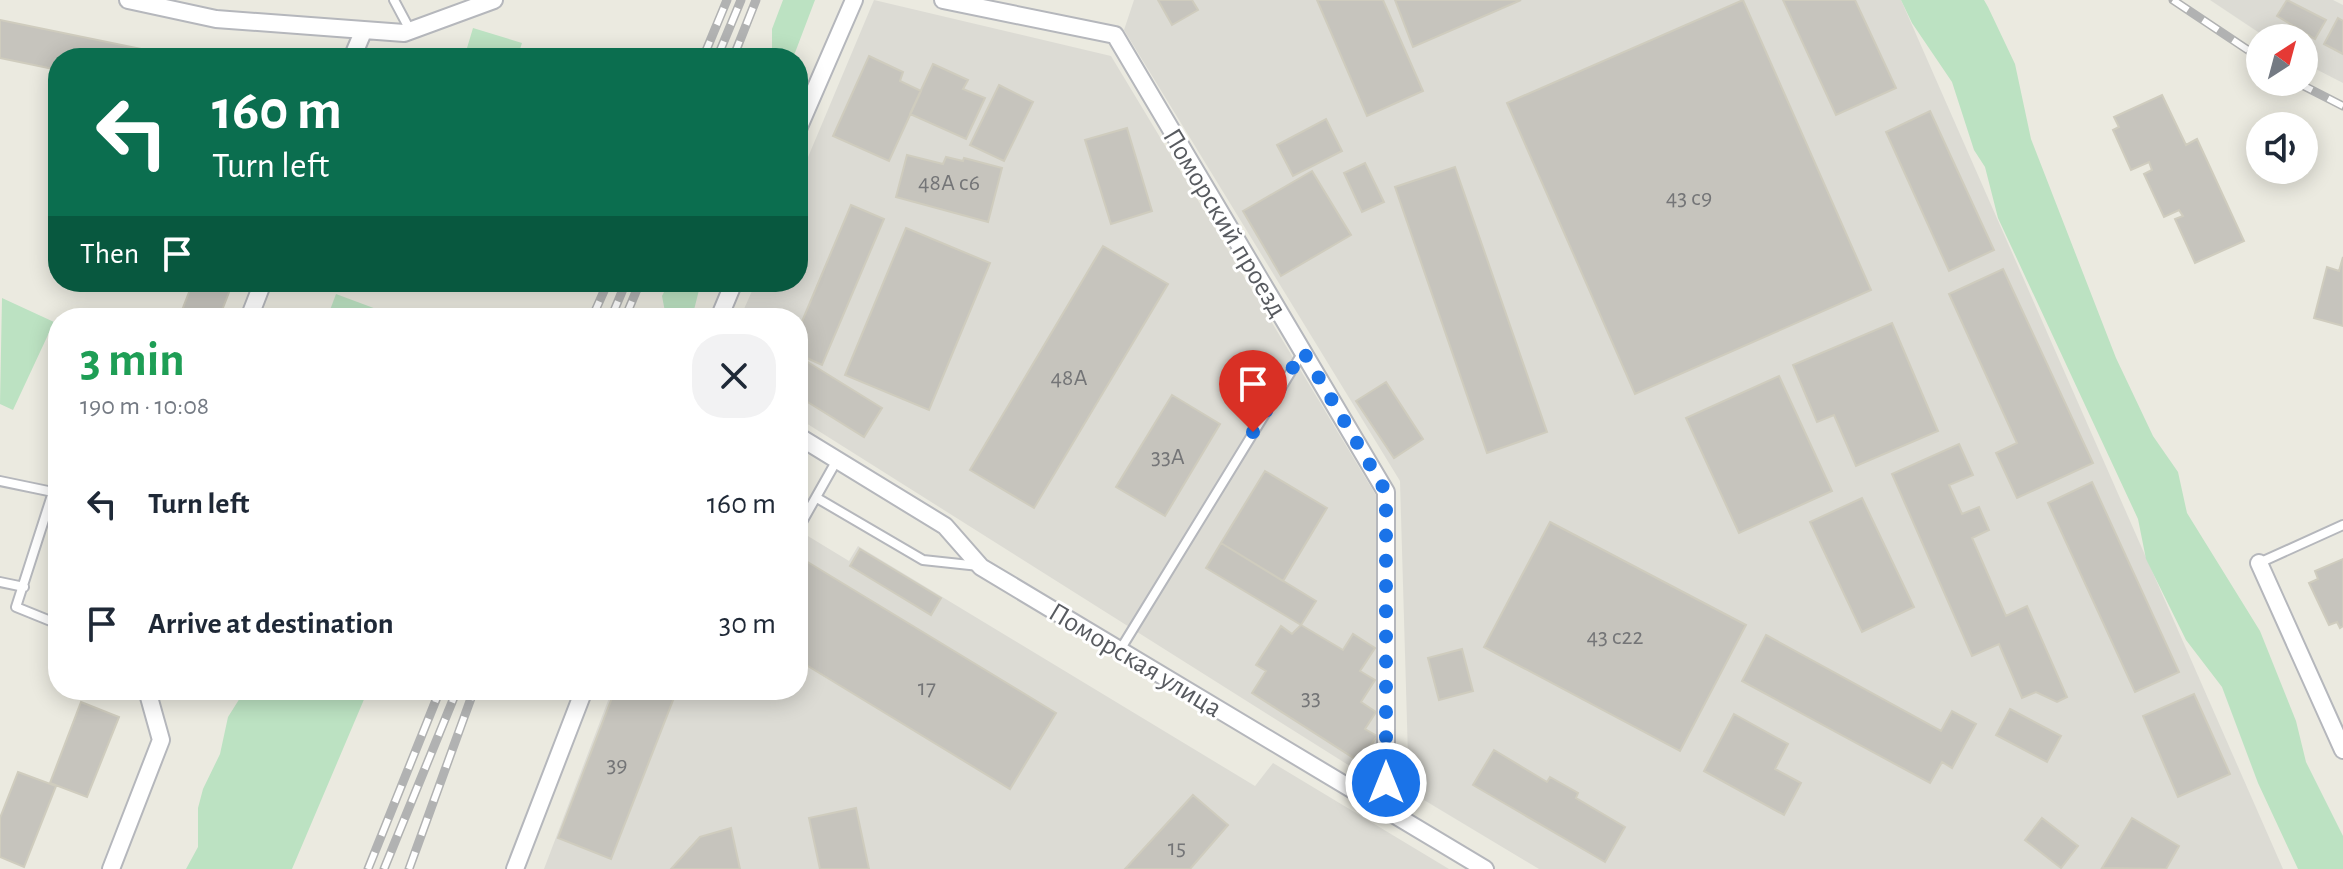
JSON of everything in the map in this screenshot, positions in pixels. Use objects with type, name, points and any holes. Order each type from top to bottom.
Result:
[{"type":"street","points":[[128,0],[216,19],[363,32],[410,31],[494,0]]},
{"type":"street","points":[[808,106],[854,0]]},
{"type":"street","name":"Поморский проезд","points":[[943,0],[1115,35],[1386,492],[1386,783],[1391,812]]},
{"type":"street","points":[[356,48],[363,32]]},
{"type":"street","name":"Поморская улица","points":[[808,442],[945,526],[981,567],[1485,869]]},
{"type":"street","points":[[2259,563],[2339,730],[2343,750]]},
{"type":"street","points":[[111,869],[161,740],[150,700]]},
{"type":"street","points":[[515,869],[580,700]]},
{"type":"lane","points":[[394,0],[410,31]]},
{"type":"lane","points":[[1120,650],[1303,351]]},
{"type":"lane","points":[[808,513],[837,460]]},
{"type":"lane","points":[[0,481],[48,491]]},
{"type":"lane","points":[[817,498],[923,560],[981,567]]},
{"type":"lane","points":[[48,508],[16,607],[48,620]]},
{"type":"lane","points":[[2259,563],[2343,525]]},
{"type":"lane","points":[[0,582],[24,587]]},
{"type":"shaded area","points":[[874,0],[1111,56],[1380,502],[1380,785],[808,424],[808,308],[744,308],[752,292],[808,292],[808,157]]},
{"type":"shaded area","points":[[1134,0],[1901,0],[2283,869],[1539,869],[1409,791],[1400,481],[1124,30]]},
{"type":"shaded area","points":[[2210,0],[2333,0],[2343,5],[2343,83],[2318,70],[2318,24],[2246,24]]},
{"type":"shaded area","points":[[808,536],[849,561],[858,546],[1255,786],[1273,763],[1449,869],[544,869],[608,700],[808,700]]},
{"type":"green space","points":[[783,0],[815,0],[797,48],[772,48],[772,29]]},
{"type":"green space","points":[[1901,0],[1984,0],[1988,7],[2015,64],[2031,139],[2116,358],[2153,436],[2178,472],[2187,513],[2260,631],[2296,721],[2306,762],[2343,836],[2343,869],[2298,869],[2258,783],[2222,687],[2186,640],[2146,559],[2138,519],[1998,218],[1985,167],[1974,150],[1952,82],[1912,23]]},
{"type":"green space","points":[[473,28],[522,43],[520,48],[467,48]]},
{"type":"green space","points":[[664,292],[698,292],[694,308],[664,308]]},
{"type":"green space","points":[[336,294],[374,308],[331,308]]},
{"type":"green space","points":[[2,298],[48,319],[48,335],[13,410],[0,404]]},
{"type":"green space","points":[[239,700],[364,700],[292,869],[186,869],[198,847],[198,808],[203,789],[220,754],[228,717]]},
{"type":"building","points":[[1158,0],[1192,0],[1198,10],[1172,25]]},
{"type":"building","points":[[1317,0],[1383,0],[1423,91],[1367,116]]},
{"type":"building","points":[[1395,0],[1521,0],[1413,47]]},
{"type":"building","points":[[1743,0],[1871,290],[1635,394],[1507,103]]},
{"type":"building","points":[[1783,0],[1855,0],[1896,88],[1836,115]]},
{"type":"building","points":[[2287,0],[2326,20],[2318,34],[2318,24],[2290,24],[2277,16]]},
{"type":"building","points":[[2338,18],[2343,21],[2343,54],[2324,44]]},
{"type":"building","points":[[0,20],[136,48],[48,48],[48,68],[0,58]]},
{"type":"building","points":[[869,56],[903,72],[900,81],[921,91],[889,161],[833,136]]},
{"type":"building","points":[[933,64],[968,80],[963,89],[985,98],[966,139],[910,114]]},
{"type":"building","points":[[999,85],[1033,102],[1004,161],[970,145]]},
{"type":"building","points":[[2162,95],[2186,145],[2197,139],[2244,241],[2195,263],[2175,219],[2183,216],[2179,210],[2164,217],[2144,174],[2152,170],[2149,162],[2131,170],[2113,130],[2119,127],[2114,117]]},
{"type":"building","points":[[1930,111],[1994,250],[1949,271],[1886,132]]},
{"type":"building","points":[[1326,119],[1342,151],[1293,176],[1277,145]]},
{"type":"building","points":[[1127,128],[1152,211],[1111,224],[1085,140]]},
{"type":"building","points":[[907,155],[943,164],[946,157],[963,161],[964,158],[1002,168],[988,222],[896,197]]},
{"type":"building","points":[[1365,163],[1384,202],[1362,212],[1344,173]]},
{"type":"building","points":[[1455,167],[1547,432],[1487,453],[1395,187]]},
{"type":"building","points":[[1312,171],[1351,235],[1281,276],[1243,211]]},
{"type":"building","points":[[851,205],[884,219],[822,365],[808,359],[808,308]]},
{"type":"building","points":[[906,228],[990,263],[929,410],[845,375]]},
{"type":"building","points":[[1103,246],[1168,284],[1034,508],[970,470]]},
{"type":"building","points":[[2343,257],[2343,326],[2314,318],[2327,267],[2339,271]]},
{"type":"building","points":[[2003,269],[2093,463],[2017,498],[1996,453],[2017,443],[1949,294]]},
{"type":"building","points":[[189,292],[229,292],[223,308],[183,308]]},
{"type":"building","points":[[1892,323],[1938,431],[1856,466],[1834,415],[1817,422],[1793,365]]},
{"type":"building","points":[[808,362],[882,408],[864,437],[808,402]]},
{"type":"building","points":[[1779,376],[1832,491],[1739,533],[1686,418]]},
{"type":"building","points":[[1386,382],[1423,439],[1394,458],[1356,401]]},
{"type":"building","points":[[1172,395],[1220,424],[1165,516],[1116,487]]},
{"type":"building","points":[[1959,444],[1973,475],[1949,485],[1962,514],[1979,507],[1989,530],[1972,538],[2006,616],[2027,606],[2067,697],[2057,702],[2036,692],[2022,698],[1999,644],[1972,656],[1892,474]]},
{"type":"building","points":[[1265,471],[1327,508],[1283,581],[1221,543]]},
{"type":"building","points":[[2092,482],[2179,672],[2135,692],[2048,503]]},
{"type":"building","points":[[1862,498],[1914,607],[1862,632],[1810,522]]},
{"type":"building","points":[[1550,522],[1746,625],[1680,751],[1484,647]]},
{"type":"building","points":[[1221,543],[1316,601],[1301,625],[1206,568]]},
{"type":"building","points":[[860,549],[941,598],[931,615],[850,566]]},
{"type":"building","points":[[2343,559],[2343,626],[2340,628],[2337,622],[2329,625],[2309,583],[2318,579],[2315,571]]},
{"type":"building","points":[[808,562],[1056,713],[1010,789],[808,666]]},
{"type":"building","points":[[1301,625],[1343,650],[1353,634],[1375,648],[1360,671],[1375,680],[1361,702],[1376,712],[1365,729],[1377,736],[1360,762],[1252,693],[1266,671],[1256,665],[1281,626],[1292,634]]},
{"type":"building","points":[[1766,635],[1941,731],[1952,711],[1976,724],[1952,768],[1942,762],[1930,783],[1742,681]]},
{"type":"building","points":[[1462,649],[1473,691],[1439,700],[1428,658]]},
{"type":"building","points":[[2194,694],[2230,774],[2178,797],[2143,716]]},
{"type":"building","points":[[611,700],[673,700],[611,859],[558,838]]},
{"type":"building","points":[[81,702],[119,717],[87,797],[50,783]]},
{"type":"building","points":[[2010,709],[2061,736],[2047,762],[1996,735]]},
{"type":"building","points":[[1734,714],[1788,744],[1775,769],[1801,783],[1784,815],[1704,771]]},
{"type":"building","points":[[1494,750],[1547,782],[1550,777],[1578,793],[1576,798],[1625,827],[1605,862],[1473,785]]},
{"type":"building","points":[[18,772],[56,786],[24,867],[0,857],[0,818]]},
{"type":"building","points":[[1193,795],[1228,825],[1190,869],[1125,869]]},
{"type":"building","points":[[856,808],[869,869],[820,869],[809,818]]},
{"type":"building","points":[[2042,818],[2078,846],[2061,868],[2025,840]]},
{"type":"building","points":[[2132,818],[2179,846],[2166,869],[2102,868]]},
{"type":"building","points":[[731,828],[740,869],[671,869],[700,837]]},
{"type":"railway","points":[[707,48],[727,0]]},
{"type":"railway","points":[[721,48],[741,0]]},
{"type":"railway","points":[[737,48],[756,0]]},
{"type":"railway","points":[[2173,0],[2246,49]]},
{"type":"railway","points":[[2318,93],[2343,106]]},
{"type":"railway","points":[[596,308],[604,292]]},
{"type":"railway","points":[[615,308],[622,292]]},
{"type":"railway","points":[[629,308],[636,292]]},
{"type":"railway","points":[[368,869],[436,700]]},
{"type":"railway","points":[[384,869],[453,700]]},
{"type":"railway","points":[[409,869],[470,700]]},
{"type":"route","points":[[1253,432],[1303,351],[1386,492],[1386,783]]}]
